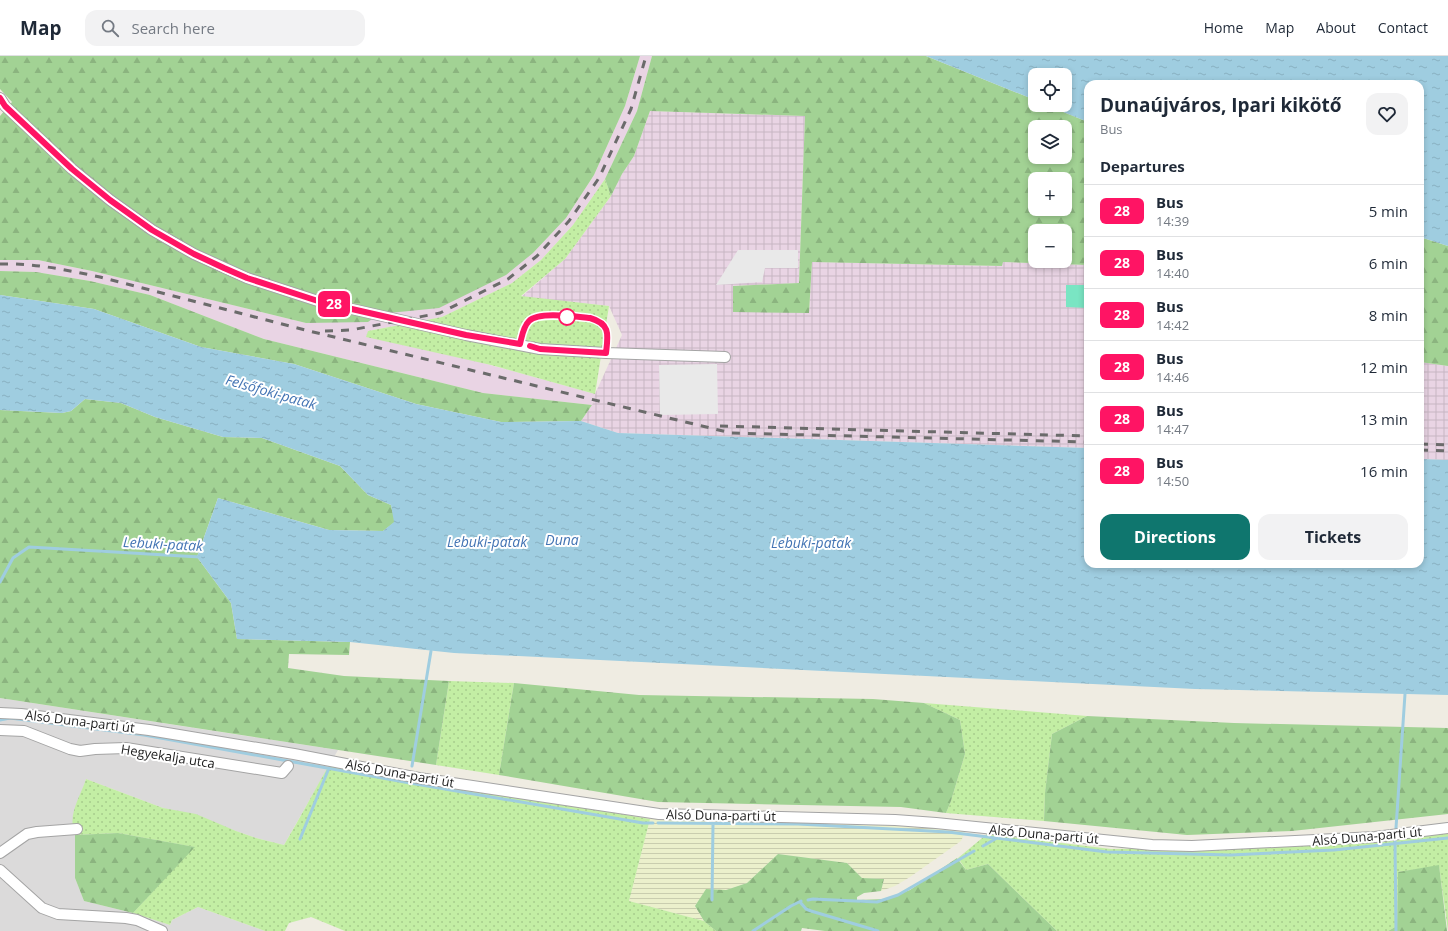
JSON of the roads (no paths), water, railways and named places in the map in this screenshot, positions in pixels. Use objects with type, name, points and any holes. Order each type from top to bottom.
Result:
[{"type":"street","points":[[2,103],[72,169],[110,200],[152,230],[194,254],[247,278],[321,302],[466,335],[540,349],[725,357]]},
{"type":"street","name":"Alsó Duna-parti út","points":[[0,713],[21,714],[148,730],[294,754],[419,778],[658,814],[895,820],[1152,845],[1192,846],[1312,841],[1396,835],[1448,828]]},
{"type":"street","name":"Hegyekalja utca","points":[[0,730],[24,731],[70,749],[80,751],[110,748],[138,750],[282,773],[288,766]]},
{"type":"street","points":[[0,853],[27,834],[77,829]]},
{"type":"street","points":[[0,870],[42,908],[50,912],[58,914],[126,918],[137,920],[162,931]]},
{"type":"water","points":[[926,56],[1448,56],[1448,246],[1424,238],[1424,80],[1084,80],[1084,120],[1063,112],[1072,112],[1072,68],[1028,68],[1028,97]]},
{"type":"water","name":"Duna","points":[[0,295],[94,309],[201,347],[294,364],[416,404],[501,422],[581,421],[618,433],[1084,448],[1084,568],[1424,568],[1424,459],[1448,460],[1448,695],[1195,689],[454,653],[350,642],[237,639],[231,603],[197,557],[218,498],[329,530],[383,531],[394,522],[391,505],[368,495],[340,466],[262,438],[223,437],[155,417],[121,403],[85,399],[71,411],[62,413],[0,410]]},
{"type":"waterway","name":"Lebuki-patak","points":[[0,582],[13,558],[29,547],[200,557]]},
{"type":"waterway","points":[[412,766],[431,651]]},
{"type":"waterway","points":[[1396,931],[1395,843],[1405,694]]},
{"type":"waterway","points":[[0,720],[10,718],[144,735],[410,783],[643,823],[653,823]]},
{"type":"waterway","points":[[300,839],[329,768]]},
{"type":"waterway","points":[[658,823],[798,824],[948,832],[1107,852],[1231,855],[1334,850],[1448,838]]},
{"type":"waterway","points":[[712,900],[713,824]]},
{"type":"waterway","points":[[983,846],[997,838]]},
{"type":"waterway","points":[[808,900],[877,902],[898,895],[974,851]]},
{"type":"waterway","points":[[753,931],[801,901]]},
{"type":"waterway","points":[[800,902],[806,909],[811,911],[878,931]]},
{"type":"railway","points":[[325,331],[351,330],[440,313],[508,279],[537,256],[569,221],[599,178],[631,109],[646,56]]},
{"type":"railway","points":[[0,264],[38,266],[100,277],[305,330],[731,433],[1084,442]]},
{"type":"railway","points":[[720,426],[1084,436]]},
{"type":"railway","points":[[1424,444],[1448,445]]},
{"type":"railway","points":[[1424,450],[1448,451]]},
{"type":"water label","name":"Felsőfoki-patak","points":[[271,392]]}]
